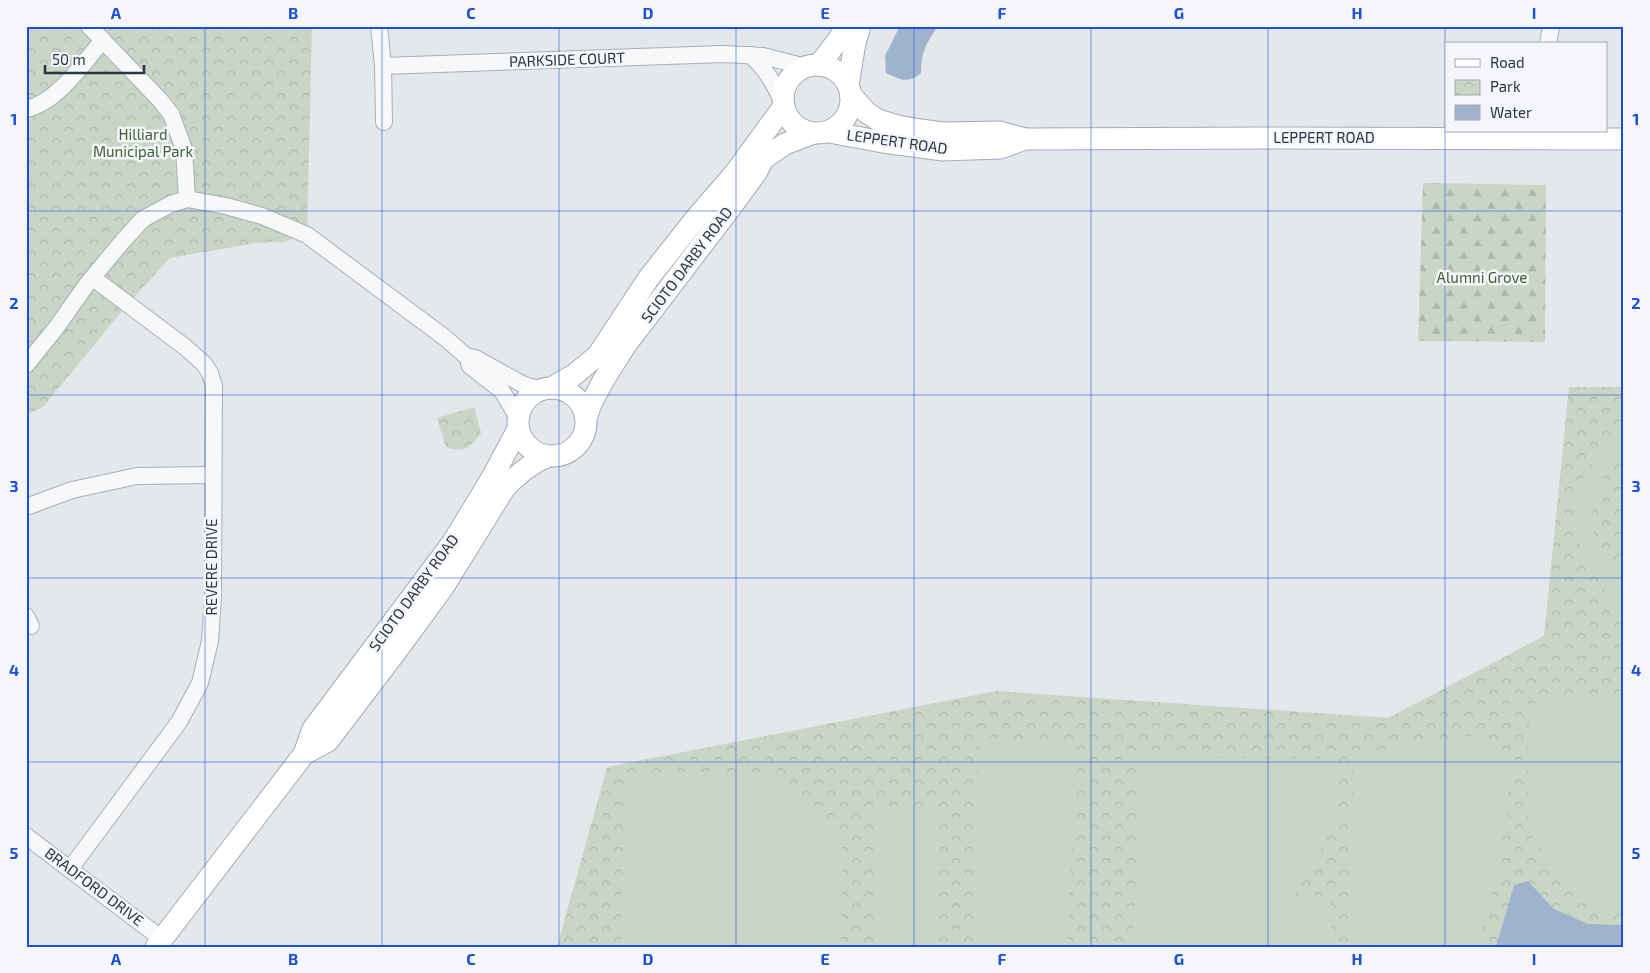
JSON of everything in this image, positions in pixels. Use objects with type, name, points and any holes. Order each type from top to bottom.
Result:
[{"type":"main road","points":[[812,66],[839,40],[846,26]]},
{"type":"main road","points":[[849,90],[839,73],[829,67],[812,66],[798,71],[789,79],[784,89],[783,104],[785,112],[791,123],[800,130],[826,133],[843,122],[851,102],[849,90],[855,43],[860,26]]},
{"type":"main road","name":"LEPPERT ROAD","points":[[849,90],[866,112],[878,120],[898,126],[943,133],[1000,132],[1025,139],[1546,135],[1624,139]]},
{"type":"main road","name":"SCIOTO DARBY ROAD","points":[[546,389],[574,375],[598,355],[648,280],[697,217],[735,173],[783,104]]},
{"type":"main road","name":"LEPPERT ROAD","points":[[826,133],[943,150],[1000,148],[1025,139]]},
{"type":"main road","name":"SCIOTO DARBY ROAD","points":[[586,418],[603,381],[625,346],[756,173],[768,169],[826,133]]},
{"type":"main road","points":[[558,388],[577,398],[586,418],[585,430],[581,441],[573,450],[563,455],[540,455],[530,449],[522,440],[518,423],[521,407],[527,398],[546,389],[558,388]]},
{"type":"main road","name":"SCIOTO DARBY ROAD","points":[[159,943],[304,754],[314,728],[453,542],[494,476],[518,423]]},
{"type":"main road","name":"SCIOTO DARBY ROAD","points":[[304,754],[328,741],[398,649],[444,586],[504,489],[516,475],[548,456]]},
{"type":"street","points":[[89,26],[171,114],[184,149],[187,199]]},
{"type":"street","points":[[379,26],[383,66],[384,122]]},
{"type":"street","points":[[1548,42],[1551,26]]},
{"type":"street","points":[[26,108],[36,107],[69,80],[103,40]]},
{"type":"street","name":"PARKSIDE COURT","points":[[383,66],[723,54],[763,56],[812,66]]},
{"type":"street","points":[[750,55],[767,73],[783,104]]},
{"type":"street","points":[[26,365],[122,242],[144,219],[171,204],[187,199],[226,206],[262,216],[307,234],[444,337],[466,356],[470,366],[502,391],[518,423]]},
{"type":"street","name":"REVERE DRIVE","points":[[70,869],[179,722],[200,683],[210,641],[213,597],[212,475],[214,371],[93,278]]},
{"type":"street","points":[[466,356],[475,358],[524,385],[546,389]]},
{"type":"street","points":[[26,507],[72,490],[137,476],[212,475]]},
{"type":"street","name":"BRADFORD DRIVE","points":[[26,836],[70,869],[159,943]]},
{"type":"green space","name":"Hilliard Municipal Park","points":[[26,26],[312,26],[307,235],[283,242],[256,243],[170,258],[127,305],[44,406],[26,415]]},
{"type":"green space","name":"Alumni Grove","points":[[1423,183],[1546,185],[1545,342],[1418,341]]},
{"type":"green space","points":[[1569,387],[1624,387],[1624,947],[557,947],[607,767],[996,691],[1388,718],[1544,636]]},
{"type":"green space","points":[[474,407],[481,433],[466,448],[457,450],[446,447],[437,418]]},
{"type":"green space","points":[[1622,427],[1624,427],[1624,456],[1610,468],[1601,483],[1595,499],[1592,516],[1594,534],[1600,550],[1610,564],[1624,576],[1624,604],[1605,604],[1605,587],[1610,587],[1594,570],[1582,550],[1576,532],[1575,514],[1578,496],[1584,479],[1606,450],[1622,438]]},
{"type":"green space","points":[[1624,694],[1624,908],[1600,908],[1564,886],[1528,829],[1529,704]]},
{"type":"green space","points":[[1483,734],[1512,769],[1498,873],[1476,947],[1352,947],[1353,754]]},
{"type":"green space","points":[[979,737],[1077,743],[1067,947],[973,947]]},
{"type":"green space","points":[[1139,757],[1335,758],[1336,823],[1293,898],[1331,896],[1331,947],[1134,947]]},
{"type":"green space","points":[[625,772],[760,772],[791,785],[838,833],[843,857],[841,947],[621,947]]},
{"type":"green space","points":[[875,808],[940,811],[939,947],[877,947]]},
{"type":"water","points":[[900,26],[938,26],[925,48],[921,73],[908,80],[886,73],[885,56]]},
{"type":"water","points":[[1528,881],[1554,909],[1588,924],[1624,925],[1624,947],[1496,947],[1514,885]]}]
